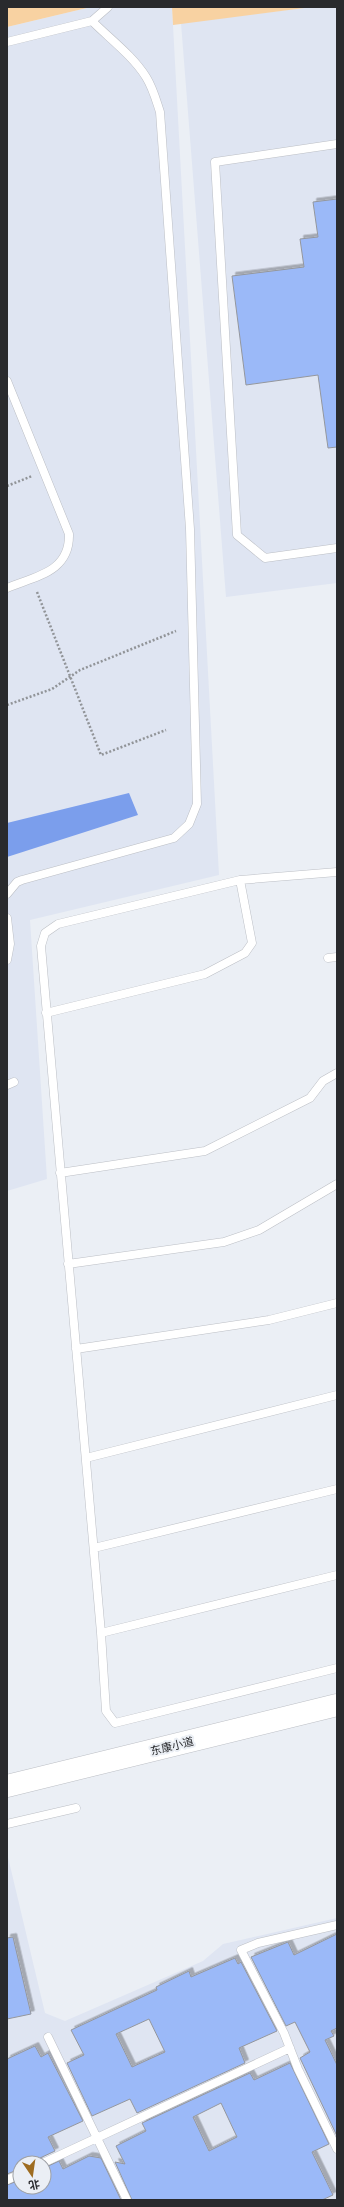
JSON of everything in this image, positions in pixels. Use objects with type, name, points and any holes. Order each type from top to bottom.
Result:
[{"type":"street","name":"东康小道","points":[[7,1786],[337,1705]]},
{"type":"lane","points":[[7,42],[92,21],[108,7]]},
{"type":"lane","points":[[7,894],[17,882],[22,880],[174,838],[189,824],[197,804],[190,529],[160,112],[153,90],[146,77],[92,21]]},
{"type":"lane","points":[[337,144],[215,162],[237,535],[265,558],[337,548]]},
{"type":"lane","points":[[7,381],[69,534],[69,541],[65,556],[55,568],[7,588]]},
{"type":"lane","points":[[337,872],[240,880],[58,924],[51,927],[42,939],[40,946],[94,1548],[106,1711],[115,1723],[337,1668]]},
{"type":"lane","points":[[46,1013],[205,974],[245,953],[252,943],[240,880]]},
{"type":"lane","points":[[7,918],[10,944],[7,960]]},
{"type":"lane","points":[[328,958],[337,957]]},
{"type":"lane","points":[[60,1173],[205,1151],[310,1098],[323,1081],[337,1073]]},
{"type":"lane","points":[[68,1264],[224,1242],[259,1230],[337,1184]]},
{"type":"lane","points":[[76,1349],[269,1320],[337,1303]]},
{"type":"lane","points":[[86,1458],[337,1395]]},
{"type":"lane","points":[[94,1548],[337,1489]]},
{"type":"lane","points":[[101,1633],[337,1575]]},
{"type":"lane","points":[[7,1824],[76,1808]]},
{"type":"lane","points":[[337,1925],[258,1943],[241,1950],[290,2048],[298,2069],[337,2149]]},
{"type":"lane","points":[[48,2037],[127,2200]]},
{"type":"lane","points":[[52,2159],[290,2048]]},
{"type":"path","points":[[7,486],[43,471]]},
{"type":"path","points":[[31,578],[100,755],[166,730]]},
{"type":"path","points":[[7,706],[52,689],[80,670],[176,631]]},
{"type":"shaded area","points":[[7,7],[91,7],[7,27]]},
{"type":"shaded area","points":[[91,7],[172,7],[219,875],[30,920],[47,1179],[7,1191],[7,27]]},
{"type":"shaded area","points":[[172,7],[312,7],[173,25]]},
{"type":"shaded area","points":[[312,7],[337,7],[337,583],[226,597],[181,23]]},
{"type":"shaded area","points":[[7,1853],[45,2013],[65,2021],[203,1961],[223,1944],[337,1918],[337,2200],[7,2200]]},
{"type":"water","points":[[129,793],[138,815],[7,857],[7,823]]},
{"type":"building","points":[[337,199],[337,447],[328,448],[318,375],[246,385],[232,276],[304,267],[300,239],[318,237],[313,202]]},
{"type":"building","points":[[337,1934],[337,2028],[331,2031],[334,2036],[325,2040],[337,2065],[337,2136],[300,2058],[310,2052],[295,2022],[286,2026],[251,1957],[288,1942],[294,1955]]},
{"type":"building","points":[[13,1937],[31,2014],[7,2019],[7,1938]]},
{"type":"building","points":[[235,1958],[238,1964],[241,1962],[277,2031],[239,2048],[245,2063],[137,2113],[130,2099],[92,2116],[67,2063],[84,2055],[71,2030],[157,1990],[156,1987],[189,1971],[191,1977]],"holes":[[[149,2019],[165,2052],[132,2067],[116,2034]]]},
{"type":"building","points":[[35,2046],[41,2057],[48,2053],[83,2121],[48,2137],[55,2151],[46,2155],[12,2155],[12,2172],[7,2174],[7,2059]]},
{"type":"building","points":[[290,2063],[329,2144],[312,2152],[333,2195],[322,2200],[132,2200],[115,2162],[125,2164],[116,2146],[146,2131],[142,2123],[250,2073],[254,2080]],"holes":[[[221,2103],[237,2137],[209,2151],[193,2117]]]},
{"type":"building","points":[[89,2156],[101,2158],[121,2200],[7,2200],[7,2185],[12,2183],[12,2195],[52,2195],[52,2164],[59,2161],[63,2169]]}]
